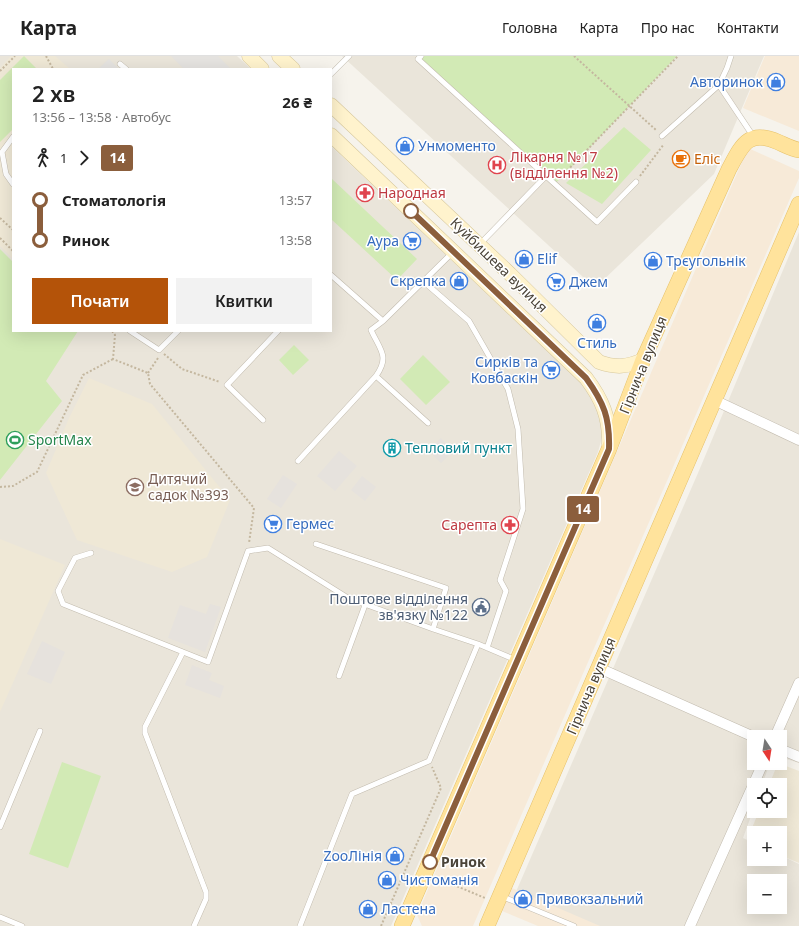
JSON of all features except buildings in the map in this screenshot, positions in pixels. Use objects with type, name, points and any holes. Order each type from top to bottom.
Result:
[{"type":"main road","points":[[249,56],[261,68]]},
{"type":"main road","points":[[279,56],[292,68]]},
{"type":"main road","name":"Куйбишева вулиця","points":[[332,106],[479,245],[599,362]]},
{"type":"main road","name":"Куйбишева вулиця","points":[[332,136],[586,378],[605,408],[610,428],[609,449]]},
{"type":"main road","points":[[754,137],[767,137],[798,151]]},
{"type":"main road","name":"Гірнича вулиця","points":[[406,924],[425,873],[609,449],[643,360],[729,169],[739,149],[745,142],[754,137]]},
{"type":"main road","name":"Гірнича вулиця","points":[[487,926],[799,204]]},
{"type":"main road","points":[[599,362],[611,366],[622,367],[643,360]]},
{"type":"main road","points":[[586,378],[594,378],[598,375],[601,370],[599,362]]},
{"type":"street","points":[[714,400],[799,440]]},
{"type":"street","points":[[599,668],[747,734]]},
{"type":"street","points":[[778,730],[799,683]]},
{"type":"street","points":[[787,752],[799,757]]},
{"type":"street","points":[[690,926],[760,770]]},
{"type":"lane","points":[[332,73],[348,56]]},
{"type":"lane","points":[[421,56],[418,59],[597,222],[636,182]]},
{"type":"lane","points":[[662,136],[719,85],[731,56]]},
{"type":"lane","points":[[120,64],[125,68]]},
{"type":"lane","points":[[719,85],[754,137]]},
{"type":"lane","points":[[12,138],[2,152],[6,174],[12,183]]},
{"type":"lane","points":[[479,245],[546,176]]},
{"type":"lane","points":[[298,461],[376,376],[384,365],[383,354],[371,330],[382,322],[454,252]]},
{"type":"lane","points":[[332,276],[382,322]]},
{"type":"lane","points":[[423,282],[469,321],[508,388],[518,429],[523,509],[500,580],[506,591],[487,648]]},
{"type":"lane","points":[[132,332],[160,350],[177,332]]},
{"type":"lane","points":[[263,420],[227,385],[277,332]]},
{"type":"lane","points":[[376,376],[428,423]]},
{"type":"lane","points":[[316,544],[446,588],[433,629]]},
{"type":"lane","points":[[91,553],[75,558],[58,591],[63,604],[208,662],[248,551],[268,548],[348,598],[478,644],[517,661]]},
{"type":"lane","points":[[339,676],[365,605]]},
{"type":"lane","points":[[300,926],[352,794],[428,761],[478,644]]},
{"type":"lane","points":[[183,652],[145,727],[145,733],[206,892],[206,899],[194,926]]},
{"type":"lane","points":[[0,827],[40,731]]},
{"type":"lane","points":[[499,899],[574,926]]},
{"type":"lane","points":[[0,916],[22,926]]},
{"type":"path","points":[[0,71],[15,56]]},
{"type":"path","points":[[46,56],[52,68]]},
{"type":"path","points":[[574,56],[662,136],[664,144],[636,182]]},
{"type":"path","points":[[555,184],[678,56]]},
{"type":"path","points":[[0,218],[12,227]]},
{"type":"path","points":[[0,238],[12,250]]},
{"type":"path","points":[[113,332],[115,335],[113,359]]},
{"type":"path","points":[[167,356],[182,369],[227,385]]},
{"type":"path","points":[[0,487],[14,486],[37,472],[83,375],[113,359],[148,373]]},
{"type":"path","points":[[148,373],[158,361]]},
{"type":"path","points":[[148,373],[150,384],[254,508],[248,551]]},
{"type":"path","points":[[381,926],[441,788],[428,761]]},
{"type":"path","points":[[409,864],[425,873],[499,899]]},
{"type":"shaded area","points":[[0,56],[237,56],[250,68],[12,68],[12,332],[332,332],[332,147],[581,383],[591,396],[600,415],[603,434],[598,452],[391,926],[0,926]]},
{"type":"shaded area","points":[[11,56],[55,56],[69,68],[12,68],[12,258],[0,246],[0,68]]},
{"type":"shaded area","points":[[171,56],[218,56],[230,68],[183,68]]},
{"type":"shaded area","points":[[342,56],[764,56],[714,174],[595,288]]},
{"type":"shaded area","name":"Авторинок","points":[[765,56],[799,56],[799,131],[743,108]]},
{"type":"shaded area","points":[[109,59],[118,68],[99,68]]},
{"type":"shaded area","points":[[748,148],[799,171],[799,178],[473,926],[422,926],[417,915]]},
{"type":"shaded area","points":[[799,232],[799,763],[787,759],[787,730],[747,730],[747,770],[767,770],[765,778],[747,778],[747,818],[750,818],[743,838],[747,840],[747,866],[787,866],[787,858],[799,864],[799,926],[589,926],[515,894],[698,473]]},
{"type":"shaded area","name":"Дитячий садок №393","points":[[89,378],[152,404],[230,500],[207,557],[172,572],[77,540],[46,473],[69,418]]},
{"type":"shaded area","points":[[441,438],[453,451],[441,463],[428,450]]},
{"type":"shaded area","points":[[339,451],[357,466],[335,491],[317,476]]},
{"type":"shaded area","points":[[283,475],[297,484],[281,508],[267,499]]},
{"type":"shaded area","points":[[362,476],[376,487],[365,501],[351,490]]},
{"type":"shaded area","points":[[0,539],[65,565],[0,712]]},
{"type":"shaded area","points":[[210,604],[221,607],[205,652],[168,638],[180,605],[206,614]]},
{"type":"shaded area","points":[[42,641],[65,652],[51,684],[27,674]]},
{"type":"shaded area","points":[[192,665],[212,673],[209,680],[224,686],[220,698],[185,685]]},
{"type":"shaded area","points":[[787,766],[799,771],[799,863],[787,858],[787,826],[753,826],[756,818],[787,818],[787,778],[772,778],[775,770],[787,770]]},
{"type":"shaded area","name":"Привокзальний","points":[[512,888],[600,926],[538,926],[502,911]]},
{"type":"green space","points":[[24,56],[36,68],[12,68]]},
{"type":"green space","points":[[421,56],[677,56],[555,184],[418,59]]},
{"type":"green space","points":[[12,68],[12,130],[0,142],[0,80]]},
{"type":"green space","points":[[624,127],[651,150],[602,204],[566,183]]},
{"type":"green space","points":[[332,179],[417,259],[397,280],[332,220]]},
{"type":"green space","points":[[0,249],[12,261],[12,332],[77,332],[46,381],[62,401],[0,480]]},
{"type":"green space","points":[[294,345],[309,360],[293,375],[279,360]]},
{"type":"green space","points":[[423,355],[450,382],[426,405],[400,379]]},
{"type":"green space","points":[[62,762],[101,776],[68,868],[29,854]]},
{"type":"bus line","name":"14","points":[[411,211],[586,378],[597,393],[605,408],[610,428],[609,449],[430,862]]},
{"type":"place","name":"Авторинок","points":[[776,82]]},
{"type":"place","name":"Унмоменто","points":[[405,146]]},
{"type":"place","name":"Еліс","points":[[681,159]]},
{"type":"place","name":"Лікарня №17 (відділення №2)","points":[[497,165]]},
{"type":"place","name":"Народная","points":[[365,193]]},
{"type":"place","name":"Аура","points":[[412,241]]},
{"type":"place","name":"Elif","points":[[524,259]]},
{"type":"place","name":"Трєугольнік","points":[[653,261]]},
{"type":"place","name":"Скрепка","points":[[459,281]]},
{"type":"place","name":"Джем","points":[[556,282]]},
{"type":"place","name":"Стиль","points":[[597,323]]},
{"type":"place","name":"Сирків та Ковбаскін","points":[[551,370]]},
{"type":"place","name":"SportMax","points":[[15,440]]},
{"type":"place","name":"Тепловий пункт","points":[[392,448]]},
{"type":"place","name":"Дитячий садок №393","points":[[135,487]]},
{"type":"place","name":"Гермес","points":[[273,524]]},
{"type":"place","name":"Сарепта","points":[[510,525]]},
{"type":"place","name":"Поштове відділення зв'язку №122","points":[[481,607]]},
{"type":"place","name":"ZooЛінія","points":[[395,856]]},
{"type":"place","name":"Ринок","points":[[430,862]]},
{"type":"place","name":"Чистоманія","points":[[387,880]]},
{"type":"place","name":"Привокзальний","points":[[523,899]]},
{"type":"place","name":"Ластена","points":[[368,909]]}]
